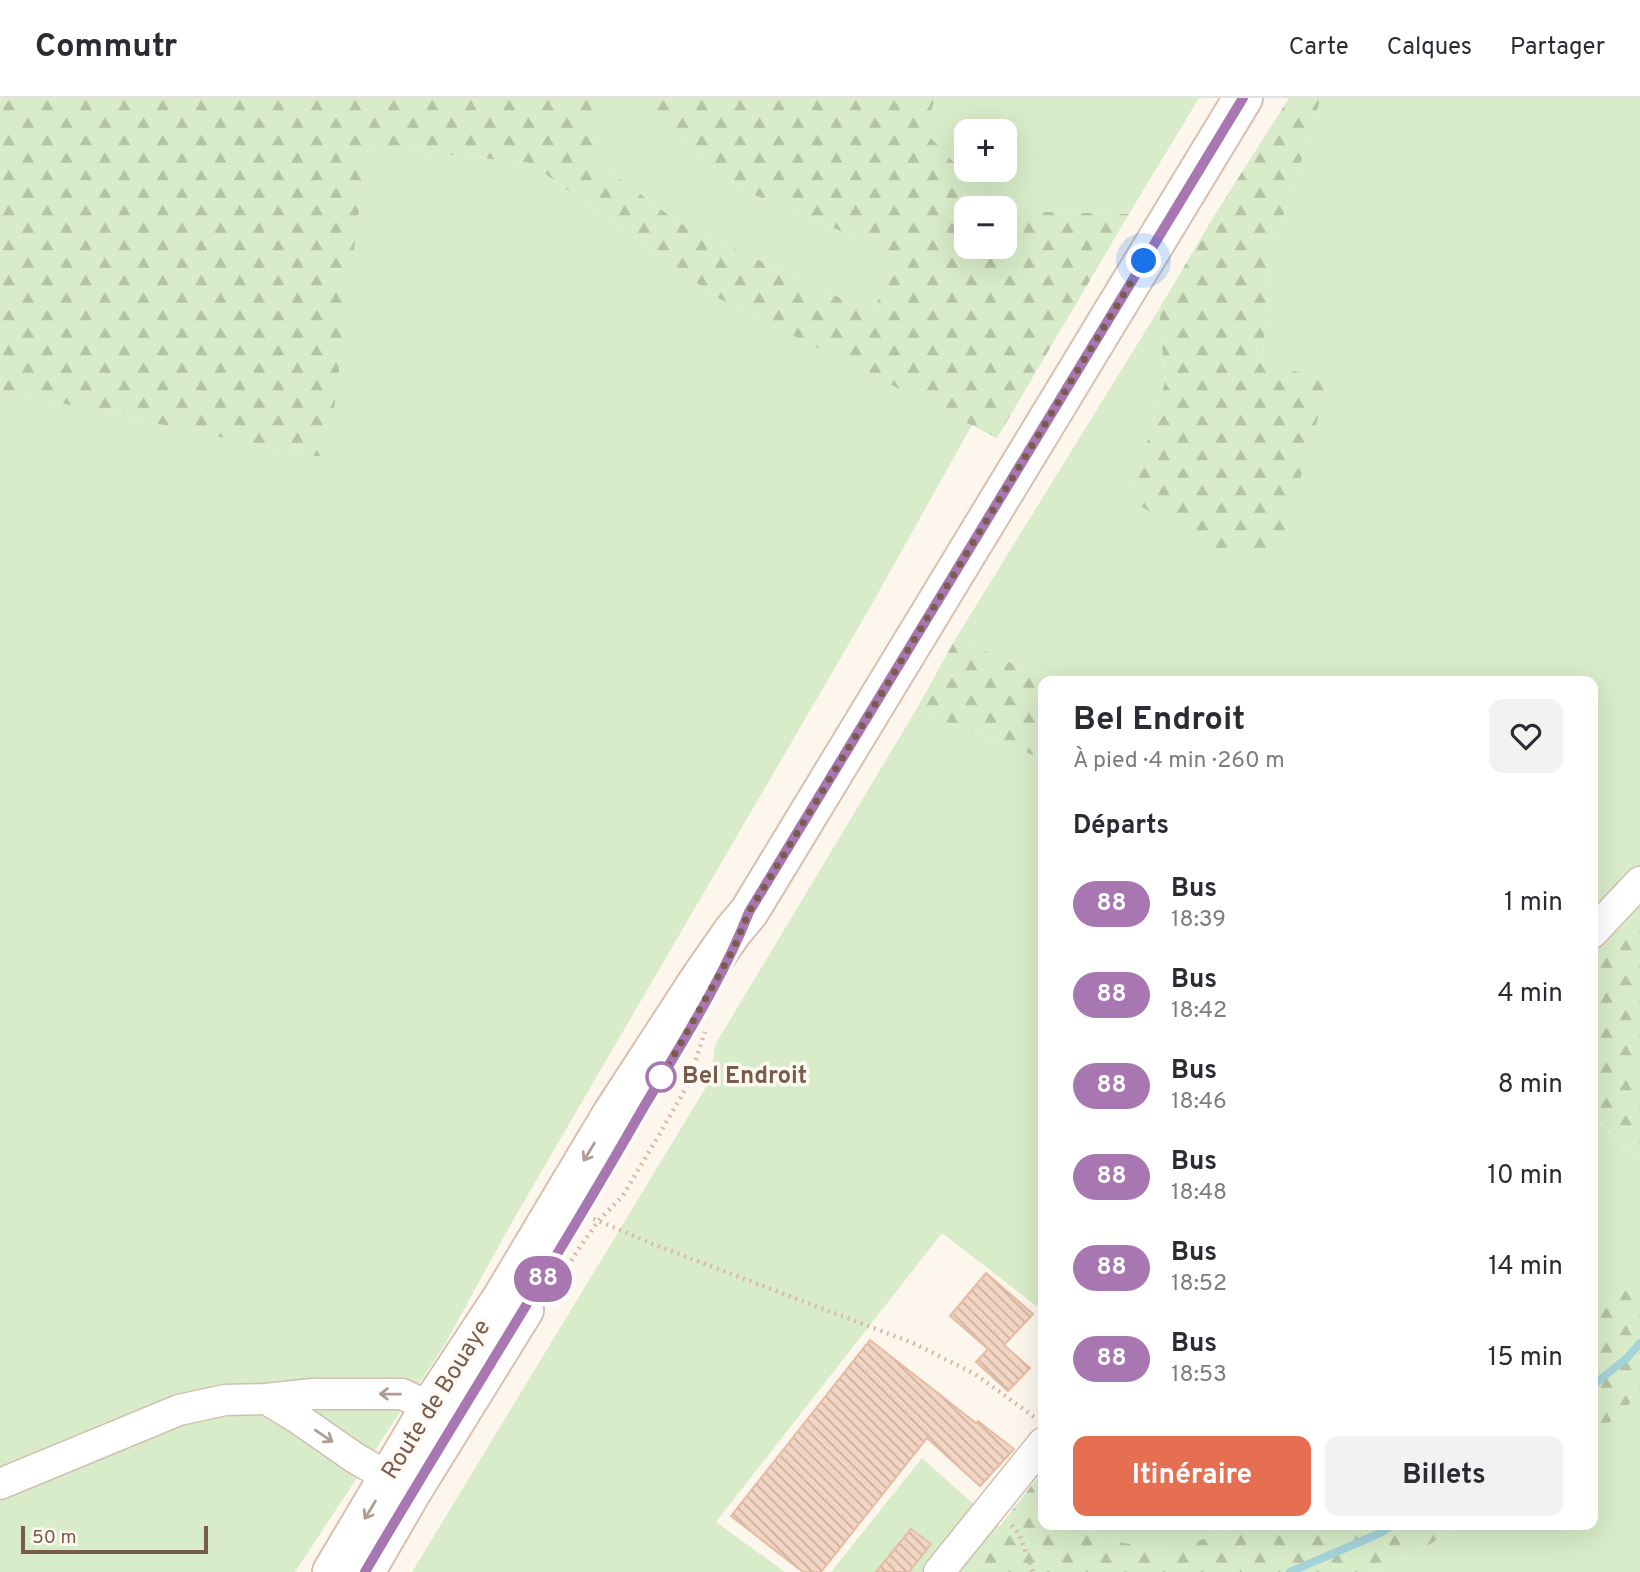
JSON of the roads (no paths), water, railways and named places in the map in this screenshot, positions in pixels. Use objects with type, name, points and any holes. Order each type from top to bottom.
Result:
[{"type":"main road","name":"Route de Bouaye","points":[[365,1572],[408,1481],[430,1407],[502,1298],[612,1114],[701,977],[749,912],[1243,98]]},
{"type":"main road","name":"Route de Bouaye","points":[[332,1572],[408,1481],[582,1215],[733,950],[749,912]]},
{"type":"street","points":[[1598,927],[1640,882]]},
{"type":"street","points":[[0,1484],[179,1410],[225,1400],[313,1394],[402,1394],[430,1407]]},
{"type":"street","points":[[266,1399],[355,1458],[408,1481]]},
{"type":"street","points":[[939,1572],[1038,1449]]},
{"type":"waterway","points":[[1598,1381],[1627,1358],[1640,1343]]},
{"type":"waterway","points":[[1290,1572],[1385,1530]]},
{"type":"place","name":"Bel Endroit","points":[[661,1077]]}]
